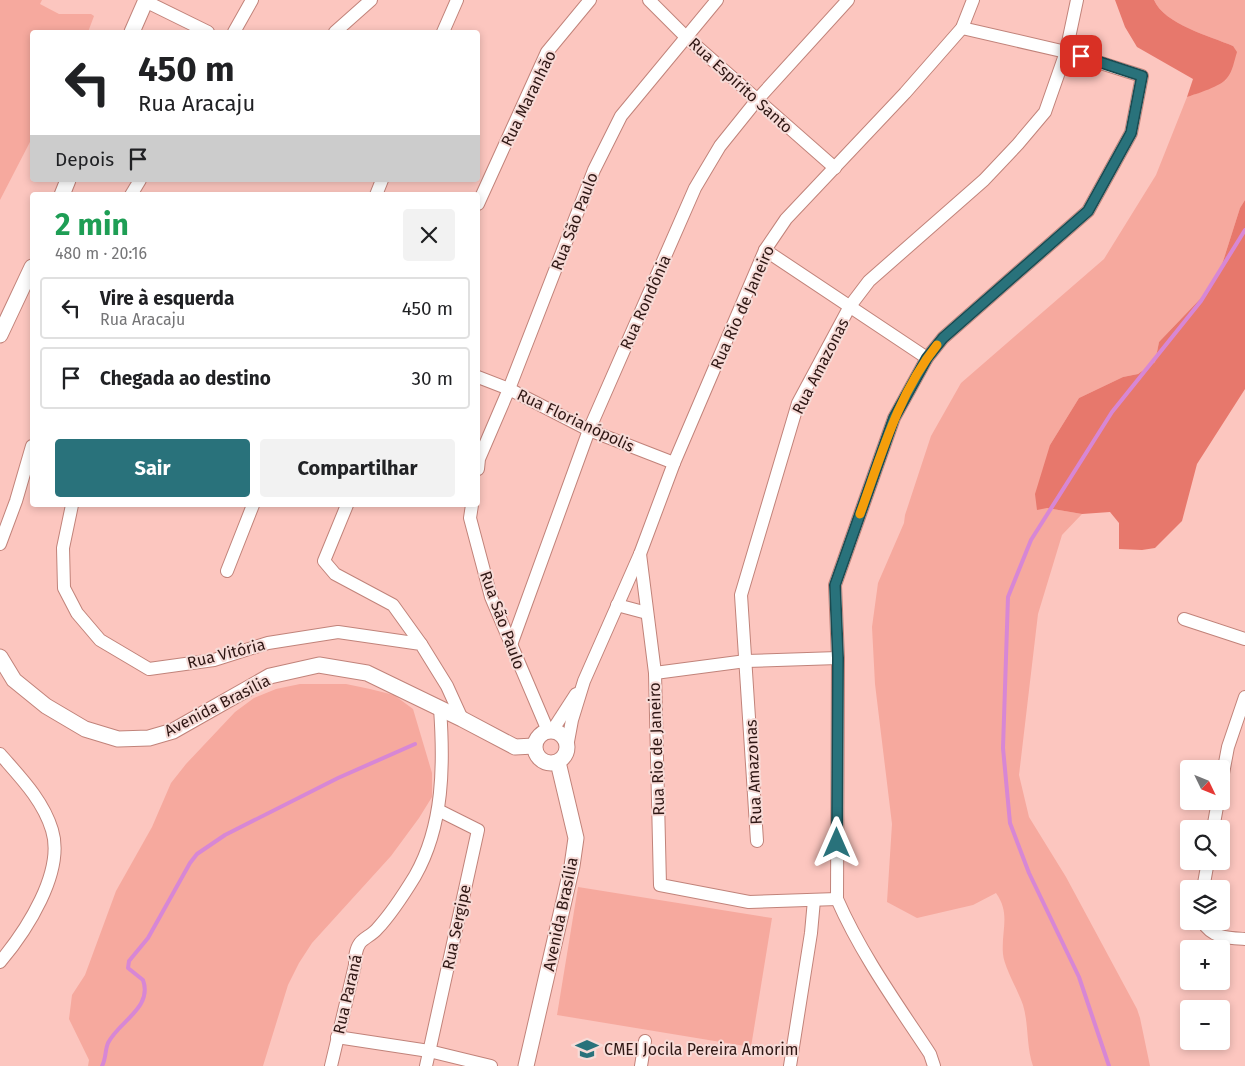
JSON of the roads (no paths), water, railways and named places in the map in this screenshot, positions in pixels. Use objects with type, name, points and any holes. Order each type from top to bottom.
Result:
[{"type":"street","points":[[235,30],[252,0]]},
{"type":"street","points":[[337,30],[371,0]]},
{"type":"street","points":[[444,30],[457,0]]},
{"type":"street","name":"Rua Maranhão","points":[[480,200],[547,52],[590,0]]},
{"type":"street","name":"Rua Espírito Santo","points":[[649,0],[686,36],[835,168]]},
{"type":"street","name":"Rua São Paulo","points":[[480,458],[509,389],[594,170],[621,116],[717,0]]},
{"type":"street","name":"Rua Rondônia","points":[[511,645],[590,430],[695,188],[720,146],[758,100],[848,0]]},
{"type":"street","points":[[934,1066],[930,1054],[867,958],[847,922],[837,899],[838,658],[835,585],[894,418],[927,358],[943,338],[1088,211],[1131,133],[1142,76],[1066,52],[962,28],[973,0]]},
{"type":"street","name":"Rua Amazonas","points":[[757,841],[741,595],[798,403],[850,306],[869,281],[984,180],[1045,112],[1066,52],[1077,0]]},
{"type":"street","points":[[133,30],[146,1],[204,30]]},
{"type":"street","name":"Rua Rio de Janeiro","points":[[567,747],[572,720],[584,681],[640,554],[674,463],[765,250],[786,218],[835,168],[962,28]]},
{"type":"street","points":[[765,250],[927,358]]},
{"type":"street","points":[[0,335],[30,271]]},
{"type":"street","name":"Rua Florianópolis","points":[[480,378],[509,389],[590,430],[674,463]]},
{"type":"street","points":[[0,544],[30,453]]},
{"type":"street","name":"Rua Vitória","points":[[72,507],[63,548],[64,588],[77,613],[100,640],[149,669],[214,660],[268,643],[338,632],[421,644]]},
{"type":"street","points":[[227,571],[252,507]]},
{"type":"street","points":[[346,507],[324,561],[335,574],[394,605],[447,686],[462,718]]},
{"type":"street","name":"Rua São Paulo","points":[[472,507],[470,518],[489,588],[511,645],[550,731]]},
{"type":"street","name":"Rua Rio de Janeiro","points":[[640,554],[654,673],[660,885],[749,902],[814,900]]},
{"type":"street","points":[[617,605],[647,613]]},
{"type":"street","points":[[1184,619],[1245,639]]},
{"type":"street","name":"Avenida Brasília","points":[[0,657],[14,680],[46,706],[85,729],[118,739],[149,738],[173,732],[270,676],[318,665],[367,673],[462,718],[515,747],[534,746]]},
{"type":"street","points":[[654,673],[746,661],[838,658]]},
{"type":"street","name":"Rua Rio de Janeiro","points":[[550,731],[584,681]]},
{"type":"street","points":[[1226,760],[1245,697]]},
{"type":"street","name":"Rua Paraná","points":[[331,1066],[355,966],[355,953],[360,942],[372,935],[385,920],[416,874],[430,842],[438,810],[443,767],[440,708]]},
{"type":"street","points":[[550,731],[558,732],[563,736],[567,747],[564,756],[558,762],[552,763],[541,761],[535,752],[534,746],[539,736],[550,731]]},
{"type":"street","points":[[0,754],[26,783],[42,807],[53,831],[54,858],[46,890],[19,940],[0,962]]},
{"type":"street","name":"Avenida Brasília","points":[[526,1066],[572,866],[576,838],[558,762]]},
{"type":"street","name":"Rua Sergipe","points":[[426,1066],[478,830],[438,810]]},
{"type":"street","points":[[790,1066],[811,933],[814,900],[837,899]]},
{"type":"street","points":[[1207,930],[1222,938],[1245,939]]},
{"type":"street","points":[[337,1037],[429,1052],[491,1066]]},
{"type":"street","points":[[640,1066],[645,1041]]},
{"type":"waterway","points":[[1109,1066],[1079,977],[1029,873],[1010,823],[1003,748],[1008,597],[1031,540],[1112,412],[1201,301],[1245,230]]},
{"type":"waterway","points":[[102,1066],[108,1043],[133,1014],[143,999],[145,990],[143,980],[128,968],[129,961],[148,938],[190,863],[197,854],[225,835],[338,778],[415,744]]},
{"type":"place","name":"CMEI Jocila Pereira Amorim","points":[[587,1049]]}]
